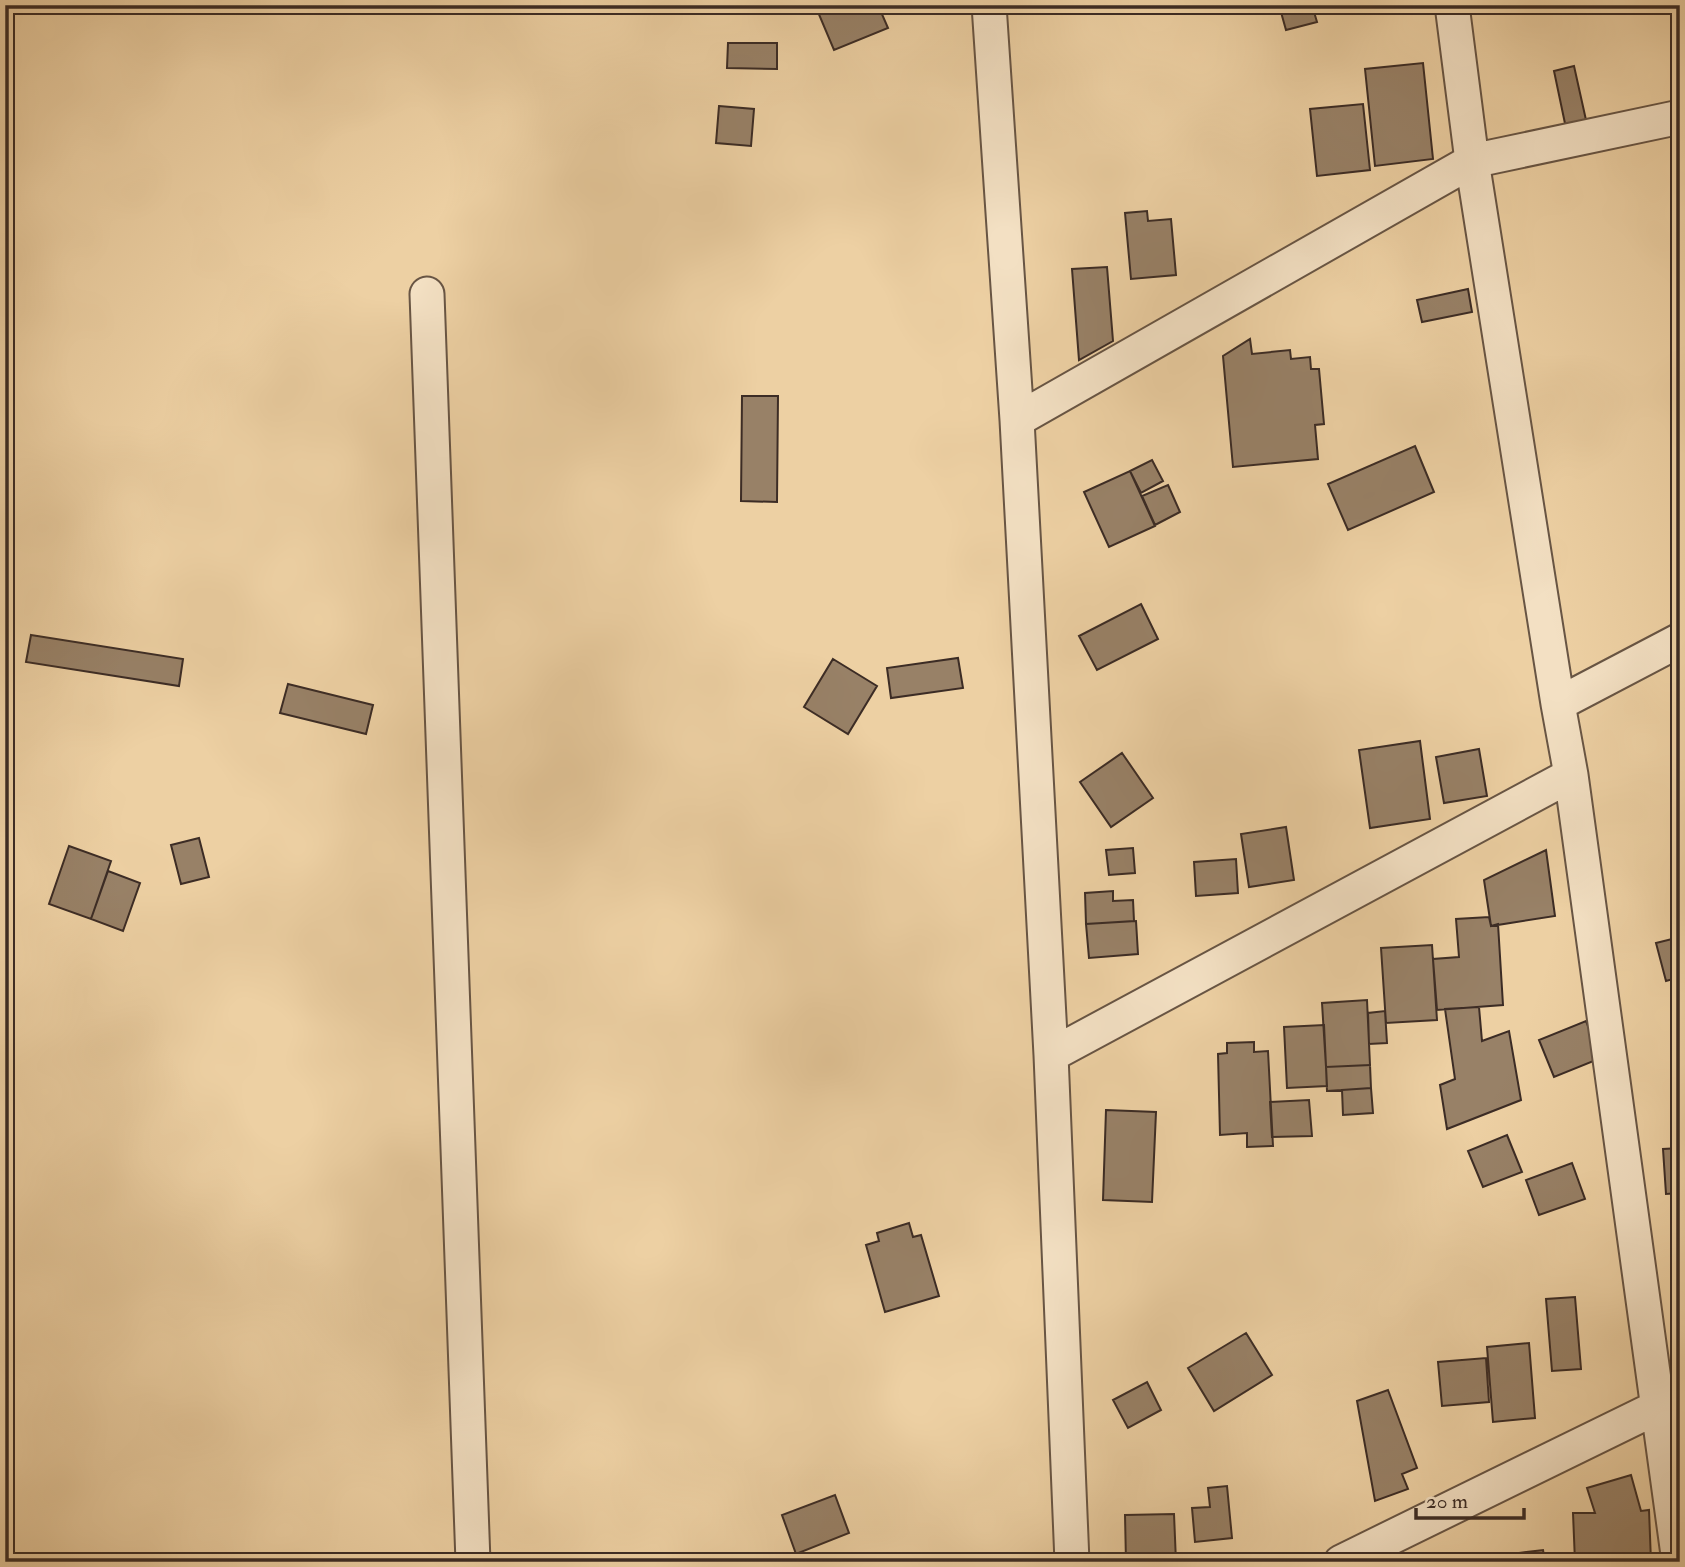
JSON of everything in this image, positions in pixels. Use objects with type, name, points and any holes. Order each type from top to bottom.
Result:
[{"type":"street","points":[[989,5],[1017,420],[1051,1055],[1072,1562]]},
{"type":"street","points":[[1452,5],[1472,161],[1669,1401],[1679,1562]]},
{"type":"street","points":[[1017,420],[1472,161],[1680,117]]},
{"type":"street","points":[[427,294],[474,1562]]},
{"type":"street","points":[[1558,704],[1680,640]]},
{"type":"street","points":[[1051,1055],[1571,775]]},
{"type":"street","points":[[1341,1562],[1669,1401]]},
{"type":"building","points":[[815,5],[878,5],[888,28],[834,50]]},
{"type":"building","points":[[1279,5],[1312,5],[1317,22],[1286,30]]},
{"type":"building","points":[[728,43],[777,43],[777,69],[727,68]]},
{"type":"building","points":[[1423,63],[1433,159],[1375,166],[1365,69]]},
{"type":"building","points":[[1574,66],[1588,129],[1567,133],[1554,71]]},
{"type":"building","points":[[1363,104],[1370,170],[1317,176],[1310,109]]},
{"type":"building","points":[[719,106],[754,109],[751,146],[716,143]]},
{"type":"building","points":[[1147,211],[1148,221],[1171,219],[1176,275],[1131,279],[1125,213]]},
{"type":"building","points":[[1107,267],[1113,341],[1079,360],[1072,269]]},
{"type":"building","points":[[1468,289],[1472,312],[1422,322],[1417,300]]},
{"type":"building","points":[[1250,339],[1252,354],[1290,350],[1291,359],[1310,357],[1311,369],[1319,369],[1324,424],[1315,425],[1318,459],[1233,467],[1223,356]]},
{"type":"building","points":[[742,396],[778,396],[777,502],[741,501]]},
{"type":"building","points":[[1415,446],[1434,492],[1348,530],[1328,484]]},
{"type":"building","points":[[1152,460],[1163,481],[1141,493],[1130,471]]},
{"type":"building","points":[[1130,471],[1155,526],[1109,547],[1084,492]]},
{"type":"building","points":[[1168,485],[1180,512],[1155,525],[1142,496]]},
{"type":"building","points":[[1141,604],[1158,639],[1097,670],[1079,636]]},
{"type":"building","points":[[31,635],[183,659],[179,686],[26,662]]},
{"type":"building","points":[[958,658],[963,688],[891,698],[887,668]]},
{"type":"building","points":[[833,659],[877,686],[848,734],[804,707]]},
{"type":"building","points":[[288,684],[373,705],[366,734],[280,713]]},
{"type":"building","points":[[1420,741],[1430,819],[1370,828],[1359,750]]},
{"type":"building","points":[[1479,749],[1487,796],[1444,803],[1436,757]]},
{"type":"building","points":[[1122,753],[1153,798],[1111,827],[1080,782]]},
{"type":"building","points":[[1286,827],[1294,880],[1249,887],[1241,834]]},
{"type":"building","points":[[199,838],[209,877],[181,884],[171,845]]},
{"type":"building","points":[[69,846],[111,861],[91,919],[49,904]]},
{"type":"building","points":[[1133,848],[1135,873],[1109,875],[1106,850]]},
{"type":"building","points":[[1546,850],[1555,916],[1491,926],[1484,880]]},
{"type":"building","points":[[1236,859],[1238,893],[1196,896],[1194,862]]},
{"type":"building","points":[[108,871],[140,883],[123,931],[91,919]]},
{"type":"building","points":[[1113,891],[1113,901],[1133,900],[1134,921],[1086,924],[1085,893]]},
{"type":"building","points":[[1489,917],[1491,926],[1498,924],[1503,1005],[1437,1010],[1433,959],[1459,957],[1456,919]]},
{"type":"building","points":[[1136,921],[1138,954],[1089,958],[1086,924]]},
{"type":"building","points":[[1680,937],[1680,977],[1666,981],[1656,943]]},
{"type":"building","points":[[1432,945],[1437,1020],[1386,1023],[1381,948]]},
{"type":"building","points":[[1367,1000],[1370,1065],[1326,1067],[1322,1003]]},
{"type":"building","points":[[1479,1007],[1482,1041],[1509,1031],[1521,1100],[1447,1129],[1440,1085],[1455,1079],[1445,1009]]},
{"type":"building","points":[[1385,1011],[1387,1043],[1369,1044],[1368,1013]]},
{"type":"building","points":[[1586,1021],[1601,1058],[1554,1077],[1539,1040]]},
{"type":"building","points":[[1324,1025],[1327,1086],[1287,1088],[1284,1027]]},
{"type":"building","points":[[1254,1042],[1254,1052],[1268,1051],[1273,1146],[1247,1147],[1247,1133],[1220,1135],[1218,1054],[1227,1053],[1227,1043]]},
{"type":"building","points":[[1370,1065],[1371,1088],[1327,1091],[1326,1067]]},
{"type":"building","points":[[1371,1088],[1373,1113],[1343,1115],[1342,1090]]},
{"type":"building","points":[[1309,1100],[1312,1136],[1272,1137],[1270,1102]]},
{"type":"building","points":[[1106,1110],[1156,1112],[1152,1202],[1103,1200]]},
{"type":"building","points":[[1507,1135],[1522,1172],[1483,1187],[1468,1151]]},
{"type":"building","points":[[1680,1148],[1680,1193],[1666,1194],[1663,1149]]},
{"type":"building","points":[[1572,1163],[1585,1199],[1539,1215],[1526,1180]]},
{"type":"building","points":[[909,1223],[913,1237],[921,1235],[939,1296],[885,1312],[866,1245],[879,1241],[877,1233]]},
{"type":"building","points":[[1575,1297],[1581,1369],[1552,1371],[1546,1299]]},
{"type":"building","points":[[1246,1333],[1272,1375],[1214,1411],[1188,1368]]},
{"type":"building","points":[[1529,1343],[1535,1418],[1493,1422],[1487,1347]]},
{"type":"building","points":[[1486,1358],[1489,1402],[1442,1406],[1438,1362]]},
{"type":"building","points":[[1147,1382],[1161,1410],[1128,1428],[1113,1400]]},
{"type":"building","points":[[1388,1390],[1417,1468],[1402,1474],[1408,1489],[1375,1501],[1357,1401]]},
{"type":"building","points":[[1631,1475],[1641,1511],[1649,1510],[1651,1562],[1575,1562],[1573,1513],[1595,1513],[1587,1488]]},
{"type":"building","points":[[1227,1486],[1232,1538],[1195,1542],[1192,1508],[1210,1507],[1208,1488]]},
{"type":"building","points":[[835,1495],[849,1533],[796,1554],[782,1515]]},
{"type":"building","points":[[1174,1514],[1176,1562],[1126,1562],[1125,1515]]},
{"type":"building","points":[[1543,1550],[1545,1562],[1512,1562],[1511,1554]]}]
